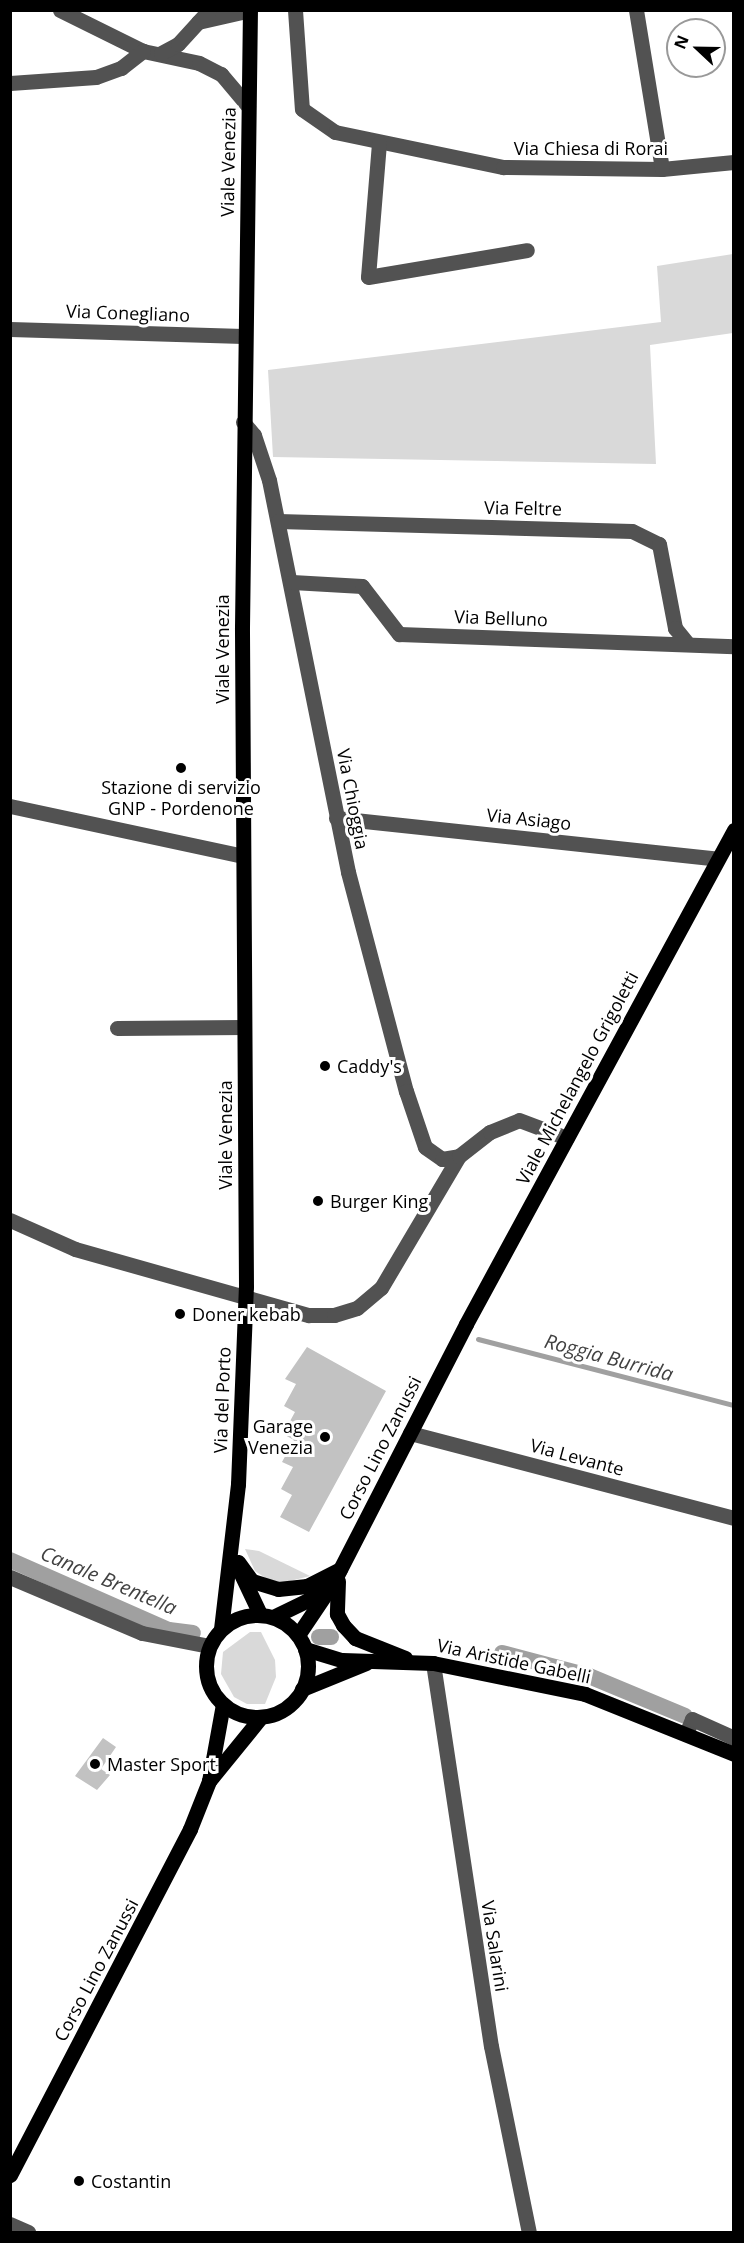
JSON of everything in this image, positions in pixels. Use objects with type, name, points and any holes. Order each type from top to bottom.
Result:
[{"type":"main road","name":"Viale Venezia","points":[[245,1291],[243,336],[250,10]]},
{"type":"main road","name":"Viale Michelangelo Grigoletti","points":[[455,1345],[734,830]]},
{"type":"main road","name":"Via del Porto","points":[[221,1629],[234,1515],[245,1291]]},
{"type":"main road","name":"Corso Lino Zanussi","points":[[298,1635],[340,1569],[455,1345]]},
{"type":"main road","name":"Via del Porto","points":[[234,1515],[238,1562],[267,1615]]},
{"type":"main road","points":[[238,1562],[252,1581],[278,1589],[307,1586],[340,1569]]},
{"type":"main road","name":"Corso Lino Zanussi","points":[[267,1615],[308,1600],[340,1569]]},
{"type":"main road","name":"Via Aristide Gabelli","points":[[340,1569],[337,1614],[355,1638],[377,1649],[426,1663],[585,1694],[734,1754]]},
{"type":"main road","points":[[267,1615],[298,1635],[306,1649],[308,1669],[302,1689],[285,1708],[261,1717],[241,1714],[223,1704],[206,1672],[209,1646],[221,1629],[232,1620],[267,1615]]},
{"type":"main road","name":"Via Aristide Gabelli","points":[[306,1649],[368,1662],[426,1663]]},
{"type":"main road","name":"Via Aristide Gabelli","points":[[302,1689],[368,1662]]},
{"type":"main road","name":"Corso Lino Zanussi","points":[[10,2175],[153,1905],[209,1781],[223,1704]]},
{"type":"main road","name":"Corso Lino Zanussi","points":[[209,1781],[261,1717]]},
{"type":"street","points":[[60,10],[143,51],[161,53],[221,74],[248,106]]},
{"type":"street","points":[[161,53],[178,44],[194,17],[209,10]]},
{"type":"street","points":[[194,17],[250,10]]},
{"type":"street","name":"Via Chiesa di Rorai","points":[[295,10],[302,109],[335,132],[503,167],[662,170],[734,162]]},
{"type":"street","points":[[636,10],[659,133],[662,170]]},
{"type":"street","points":[[10,83],[96,76],[121,68],[143,51]]},
{"type":"street","points":[[379,143],[368,277],[527,250]]},
{"type":"street","name":"Via Conegliano","points":[[10,329],[243,336]]},
{"type":"street","name":"Via Chioggia","points":[[243,422],[254,435],[278,521],[292,582],[336,818],[387,1027],[425,1147],[442,1159],[459,1156]]},
{"type":"street","name":"Via Feltre","points":[[278,521],[632,531],[659,544],[675,628],[687,643]]},
{"type":"street","name":"Via Belluno","points":[[292,582],[362,586],[399,634],[734,646]]},
{"type":"street","points":[[10,806],[243,856]]},
{"type":"street","name":"Via Asiago","points":[[336,818],[718,859]]},
{"type":"street","points":[[117,1028],[244,1027]]},
{"type":"street","points":[[10,1220],[75,1250],[245,1291],[309,1315],[357,1308],[381,1288],[459,1156],[490,1132],[519,1120],[567,1138]]},
{"type":"street","name":"Via Levante","points":[[410,1433],[734,1518]]},
{"type":"street","points":[[10,1577],[142,1634],[209,1646]]},
{"type":"street","name":"Via Salarini","points":[[426,1663],[491,2046],[529,2232]]},
{"type":"street","points":[[686,1734],[692,1719],[734,1738]]},
{"type":"street","points":[[10,2224],[28,2232]]},
{"type":"shaded area","points":[[733,254],[733,333],[650,345],[656,464],[273,457],[268,370],[661,322],[657,266]]},
{"type":"shaded area","points":[[245,1549],[259,1551],[310,1576],[282,1583],[267,1579],[255,1571]]},
{"type":"shaded area","points":[[250,1632],[261,1632],[275,1660],[276,1677],[265,1704],[247,1704],[234,1697],[221,1674],[223,1652]]},
{"type":"building","name":"Garage Venezia","points":[[307,1347],[386,1391],[309,1532],[280,1517],[292,1495],[281,1489],[293,1467],[282,1462],[294,1440],[283,1434],[295,1412],[284,1406],[296,1384],[285,1379]]},
{"type":"building","name":"Master Sport","points":[[103,1738],[116,1747],[101,1769],[110,1775],[97,1790],[75,1776]]},
{"type":"waterway","name":"Roggia Burrida","points":[[478,1339],[734,1405]]},
{"type":"waterway","name":"Canale Brentella","points":[[10,1560],[169,1630],[193,1633]]},
{"type":"waterway","name":"Canale Brentella","points":[[319,1637],[331,1637]]},
{"type":"waterway","name":"Canale Brentella","points":[[502,1653],[589,1676],[685,1716]]},
{"type":"place","name":"Stazione di servizio GNP - Pordenone","points":[[181,768]]},
{"type":"place","name":"Caddy's","points":[[325,1066]]},
{"type":"place","name":"Burger King","points":[[318,1201]]},
{"type":"place","name":"Doner kebab","points":[[180,1314]]},
{"type":"place","name":"Garage Venezia","points":[[325,1437]]},
{"type":"place","name":"Master Sport","points":[[95,1764]]},
{"type":"place","name":"Costantin","points":[[79,2181]]}]
